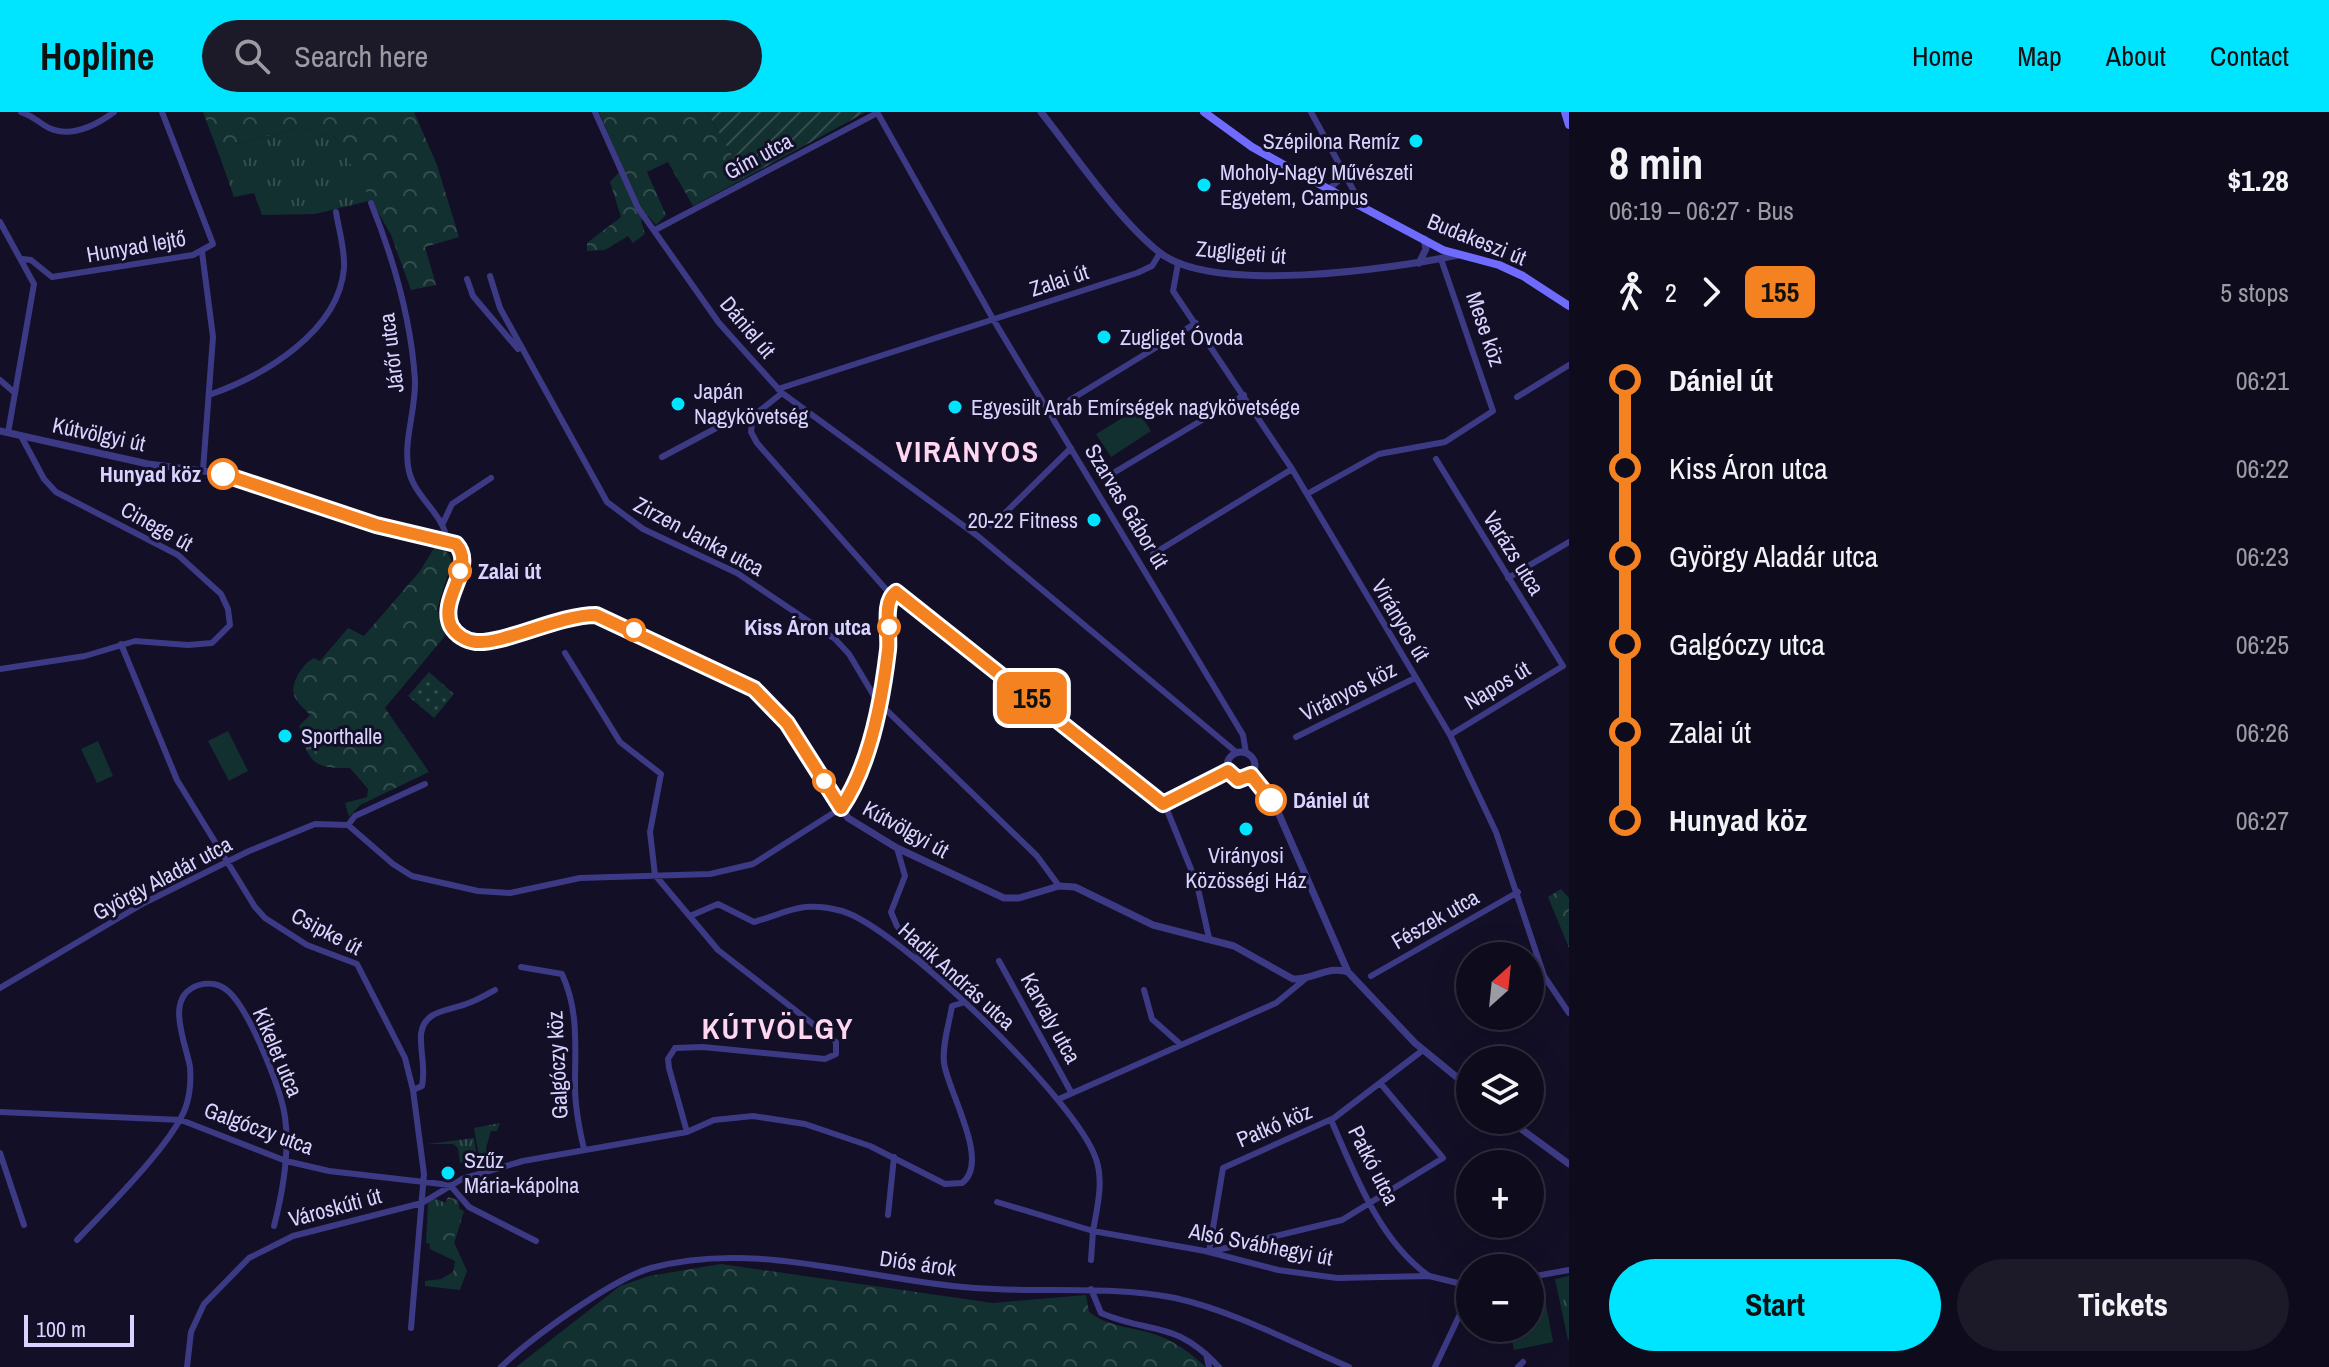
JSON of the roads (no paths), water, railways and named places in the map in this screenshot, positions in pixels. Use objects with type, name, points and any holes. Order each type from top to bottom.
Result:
[{"type":"main road","name":"Budakeszi út","points":[[1204,112],[1252,147],[1329,189],[1458,255],[1509,269],[1569,306]]},
{"type":"main road","points":[[1565,112],[1569,125]]},
{"type":"street","points":[[21,112],[49,128],[68,132],[90,126],[114,112]]},
{"type":"street","name":"Hunyad lejtő","points":[[23,259],[31,260],[52,277],[130,267],[202,252],[213,244],[162,112]]},
{"type":"street","name":"Dániel út","points":[[595,112],[634,198],[655,230],[719,323],[780,391],[979,537],[1236,752]]},
{"type":"street","name":"Gím utca","points":[[655,230],[877,112]]},
{"type":"street","name":"Szarvas Gábor út","points":[[877,112],[993,319],[1243,735],[1246,753]]},
{"type":"street","name":"Zugligeti út","points":[[1041,112],[1160,253],[1178,264],[1207,271],[1329,275],[1458,255]]},
{"type":"street","points":[[1311,112],[1362,206]]},
{"type":"street","points":[[1329,189],[1345,175]]},
{"type":"street","name":"Járőr utca","points":[[371,203],[399,279],[415,380],[409,470],[418,493],[443,523],[447,540]]},
{"type":"street","points":[[209,395],[232,387],[296,347],[327,312],[344,271],[344,252],[336,212]]},
{"type":"street","points":[[0,222],[34,284],[15,393],[4,432]]},
{"type":"street","points":[[1419,263],[1426,249],[1424,239]]},
{"type":"street","points":[[202,252],[212,324],[203,470]]},
{"type":"street","name":"Zalai út","points":[[662,457],[735,418],[753,416],[780,391],[1144,270],[1160,253]]},
{"type":"street","name":"Mese köz","points":[[1441,259],[1493,411],[1445,442]]},
{"type":"street","name":"Virányos út","points":[[1178,264],[1173,291],[1292,469],[1450,735],[1496,832],[1544,976],[1569,1013]]},
{"type":"street","name":"Zirzen Janka utca","points":[[490,276],[500,308],[607,502],[643,529],[714,560],[826,631],[849,654],[877,701],[1037,856],[1059,886]]},
{"type":"street","name":"Zirzen Janka utca","points":[[467,279],[473,296],[526,357]]},
{"type":"street","points":[[1070,400],[1196,323]]},
{"type":"street","points":[[1517,397],[1569,365]]},
{"type":"street","points":[[0,380],[15,393]]},
{"type":"street","points":[[1115,472],[1244,395]]},
{"type":"street","points":[[348,825],[404,871],[426,880],[478,891],[510,893],[580,878],[710,874],[753,864],[841,808],[870,746],[888,651],[891,595],[757,443],[751,432],[753,416]]},
{"type":"street","name":"Kútvölgyi út","points":[[4,432],[148,464],[203,470],[239,478],[376,525],[447,540],[460,547],[463,556],[448,611],[450,624],[462,638],[481,642],[576,616],[607,618],[747,684],[787,723],[848,818],[897,848],[1004,898],[1019,898],[1059,886]]},
{"type":"street","name":"Cinege út","points":[[0,669],[85,656],[135,641],[188,645],[212,643],[230,625],[227,603],[178,555],[56,492],[44,479],[21,436]]},
{"type":"street","points":[[1419,449],[1436,459],[1445,442]]},
{"type":"street","points":[[1307,494],[1368,458],[1445,442]]},
{"type":"street","points":[[992,526],[1071,448]]},
{"type":"street","name":"Varázs utca","points":[[1436,459],[1563,666]]},
{"type":"street","points":[[1153,554],[1292,469]]},
{"type":"street","points":[[443,523],[452,504],[491,478]]},
{"type":"street","points":[[1508,578],[1569,542]]},
{"type":"street","points":[[891,595],[900,592],[1165,805],[1197,884],[1209,938]]},
{"type":"street","name":"Csipke út","points":[[121,644],[177,780],[227,863],[265,918],[307,945],[349,959],[361,969],[405,1058],[413,1090],[424,1182],[411,1328]]},
{"type":"street","points":[[565,653],[620,742],[661,774],[650,832],[655,875],[727,958],[831,1037],[837,1049],[832,1058],[825,1059],[703,1047],[675,1048],[668,1059],[669,1068],[687,1132]]},
{"type":"street","name":"Napos út","points":[[1450,735],[1563,666]]},
{"type":"street","name":"Virányos köz","points":[[1296,737],[1415,678]]},
{"type":"street","points":[[1236,752],[1246,753],[1255,764],[1251,775],[1238,780],[1228,771],[1228,760],[1236,752]]},
{"type":"street","points":[[1165,805],[1228,771]]},
{"type":"street","points":[[1251,775],[1278,812],[1348,972],[1423,1050],[1456,1077]]},
{"type":"street","name":"György Aladár utca","points":[[0,988],[144,903],[227,863],[315,824],[348,825],[355,816],[425,784]]},
{"type":"street","points":[[897,848],[905,876],[891,912],[930,971]]},
{"type":"street","points":[[1059,886],[1075,887],[1153,925],[1234,946],[1286,977],[1304,980]]},
{"type":"street","name":"Fészek utca","points":[[1371,976],[1518,892]]},
{"type":"street","name":"Hadik András utca","points":[[690,916],[718,904],[754,922],[793,908],[817,907],[841,911],[876,928],[930,971],[987,1024],[1059,1099],[1097,1160],[1100,1181],[1093,1231]]},
{"type":"street","name":"Karvaly utca","points":[[999,961],[1071,1092]]},
{"type":"street","name":"Galgóczy köz","points":[[521,967],[562,974],[570,994],[577,1032],[576,1107],[584,1149]]},
{"type":"street","points":[[1059,1099],[1179,1043],[1276,1003],[1304,980],[1334,969],[1348,972]]},
{"type":"street","name":"Kikelet utca","points":[[77,1240],[181,1120],[190,1078],[179,1012],[193,988],[215,984],[234,998],[267,1060],[283,1110],[286,1161],[274,1226]]},
{"type":"street","name":"Csipke út","points":[[413,1090],[422,1086],[425,1072],[421,1033],[426,1020],[437,1012],[466,1004],[495,990]]},
{"type":"street","points":[[1144,990],[1152,1019],[1179,1043]]},
{"type":"street","points":[[536,1241],[469,1207],[450,1185],[480,1172],[584,1149],[687,1132],[714,1120],[773,1117],[844,1137],[894,1157],[950,1186],[967,1179],[973,1158],[944,1061],[952,1006],[958,1001],[962,1003]]},
{"type":"street","name":"Patkó utca","points":[[1423,1050],[1331,1120],[1370,1205],[1409,1259],[1429,1276]]},
{"type":"street","points":[[1209,1252],[1309,1231],[1342,1220],[1443,1158],[1381,1084]]},
{"type":"street","name":"Galgóczy utca","points":[[0,1112],[181,1120],[286,1161],[329,1171],[450,1185]]},
{"type":"street","name":"Patkó köz","points":[[1209,1252],[1223,1168],[1331,1120]]},
{"type":"street","points":[[1528,1134],[1569,1164]]},
{"type":"street","points":[[0,1153],[24,1225]]},
{"type":"street","points":[[888,1215],[894,1157]]},
{"type":"street","name":"Városkúti út","points":[[187,1367],[191,1332],[204,1304],[249,1258],[293,1236],[422,1203],[450,1185]]},
{"type":"street","name":"Alsó Svábhegyi út","points":[[997,1202],[1093,1231],[1209,1252],[1269,1269],[1326,1277],[1429,1276],[1456,1283]]},
{"type":"street","points":[[1091,1260],[1093,1231]]},
{"type":"street","name":"Diós árok","points":[[501,1367],[619,1279],[649,1268],[709,1257],[817,1266],[945,1286],[1026,1291],[1091,1289],[1178,1299],[1349,1367]]},
{"type":"street","points":[[1544,1274],[1569,1270]]},
{"type":"street","points":[[1091,1289],[1101,1313],[1172,1331],[1206,1354],[1219,1367]]},
{"type":"street","points":[[1435,1367],[1456,1323]]},
{"type":"street","points":[[1206,1354],[1209,1367]]},
{"type":"place","name":"Szépilona Remíz","points":[[1416,141]]},
{"type":"place","name":"Moholy-Nagy Művészeti Egyetem, Campus","points":[[1204,185]]},
{"type":"place","name":"Zugliget Óvoda","points":[[1104,337]]},
{"type":"place","name":"Japán Nagykövetség","points":[[678,404]]},
{"type":"place","name":"Egyesült Arab Emírségek nagykövetsége","points":[[955,407]]},
{"type":"place","name":"Hunyad köz","points":[[223,474]]},
{"type":"place","name":"20-22 Fitness","points":[[1094,520]]},
{"type":"place","name":"Zalai út","points":[[460,571]]},
{"type":"place","name":"Kiss Áron utca","points":[[889,627]]},
{"type":"place","name":"Sporthalle","points":[[285,736]]},
{"type":"place","name":"Dániel út","points":[[1271,800]]},
{"type":"place","name":"Virányosi Közösségi Ház","points":[[1246,829]]},
{"type":"place","name":"Szűz Mária-kápolna","points":[[448,1173]]},
{"type":"district","name":"VIRÁNYOS","points":[[968,451]]},
{"type":"district","name":"KÚTVÖLGY","points":[[778,1028]]}]
